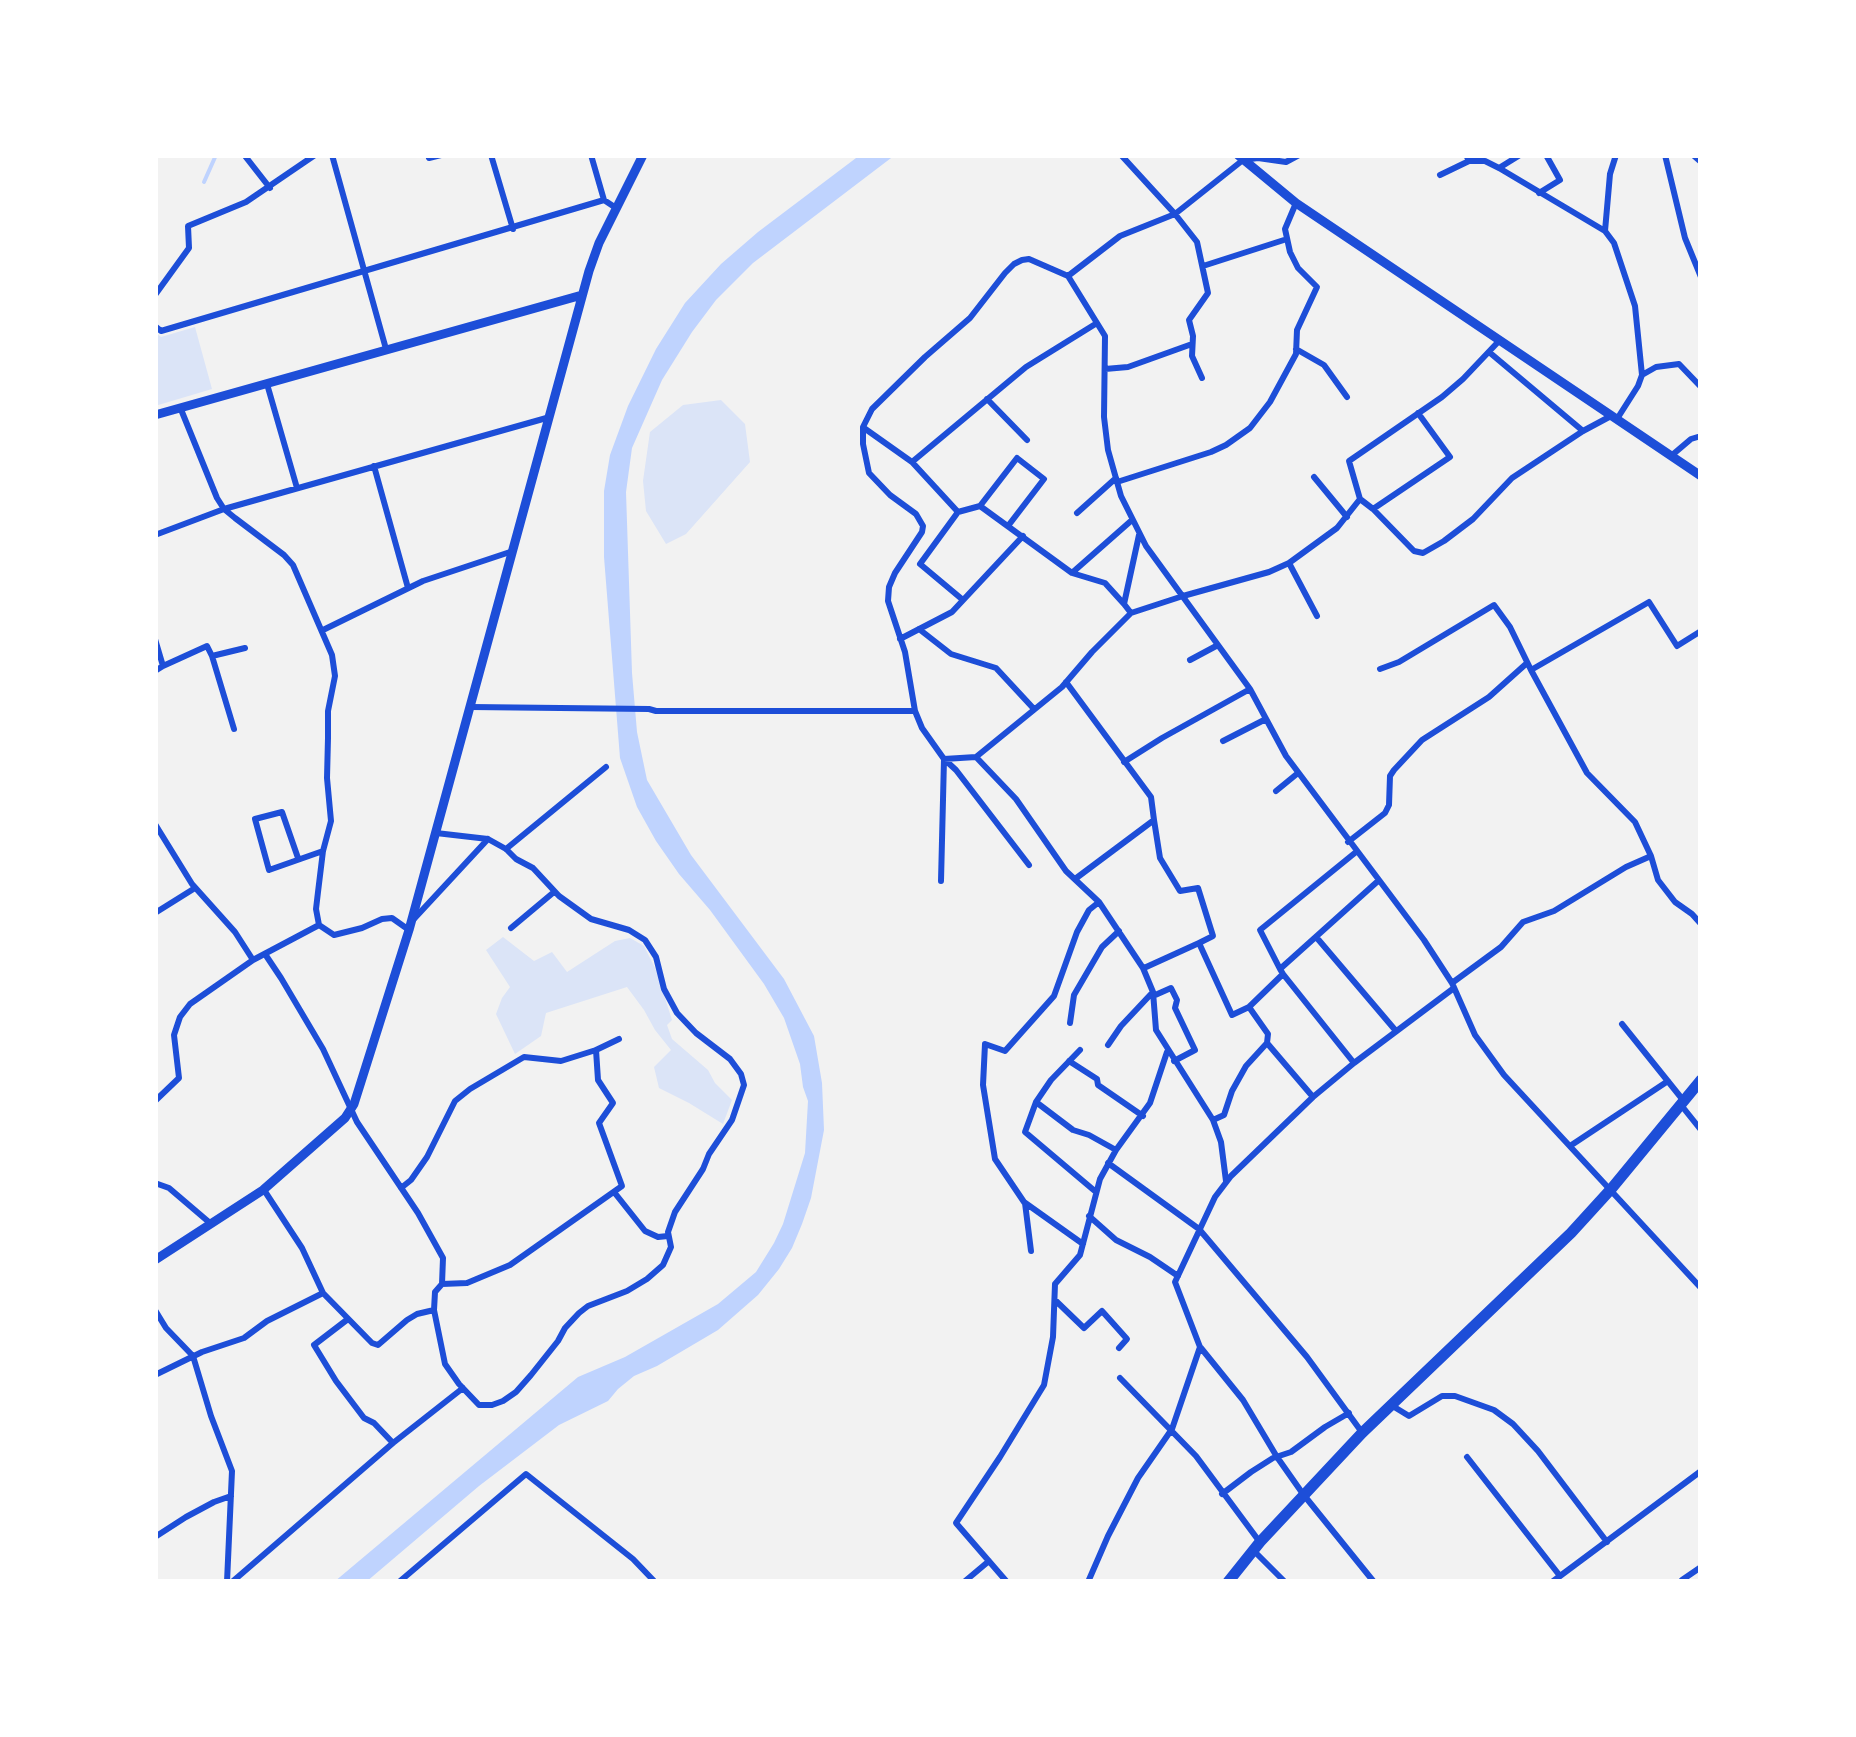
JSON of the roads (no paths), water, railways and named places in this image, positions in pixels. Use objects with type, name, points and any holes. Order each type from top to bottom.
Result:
[{"type":"highway","points":[[1228,1582],[1256,1546],[1362,1432],[1571,1234],[1701,1080]]},
{"type":"street","points":[[155,295],[189,248],[188,226],[232,209],[270,188],[315,155]]},
{"type":"street","points":[[332,155],[386,349]]},
{"type":"street","points":[[428,155],[441,155]]},
{"type":"street","points":[[491,155],[512,228]]},
{"type":"street","points":[[591,155],[604,200],[616,208]]},
{"type":"street","points":[[155,1260],[264,1190],[351,1112],[411,926],[582,295],[599,243],[643,155]]},
{"type":"street","points":[[1121,155],[1197,242],[1208,293],[1189,320],[1192,356],[1202,378]]},
{"type":"street","points":[[1068,276],[1120,236],[1175,214],[1240,157],[1286,162],[1299,155]]},
{"type":"street","points":[[1499,168],[1520,155]]},
{"type":"street","points":[[1539,194],[1560,180],[1546,155]]},
{"type":"street","points":[[1605,231],[1610,174],[1616,155]]},
{"type":"street","points":[[1665,155],[1685,238],[1701,277]]},
{"type":"street","points":[[1693,155],[1701,162]]},
{"type":"street","points":[[245,156],[270,188]]},
{"type":"street","points":[[1240,157],[1296,203],[1701,476]]},
{"type":"street","points":[[1440,175],[1467,158],[1485,161],[1605,231],[1614,244],[1634,306],[1642,375],[1614,417],[1583,431],[1512,478],[1473,519],[1444,541],[1423,553],[1414,552],[1360,499],[1349,461],[1462,380],[1499,341]]},
{"type":"street","points":[[155,326],[161,331],[604,200]]},
{"type":"street","points":[[1077,514],[1116,480],[1226,446],[1250,428],[1270,402],[1296,354],[1297,330],[1317,287],[1298,268],[1290,252],[1285,229],[1296,203]]},
{"type":"street","points":[[1203,266],[1287,239]]},
{"type":"street","points":[[1029,865],[944,759],[915,711],[900,639],[889,610],[889,587],[924,526],[916,514],[869,473],[863,444],[863,427],[872,409],[970,318],[1014,264],[1029,259],[1068,276],[1106,336],[1104,417],[1108,450],[1116,480],[1140,535],[1250,689],[1298,773],[1424,940],[1475,1035],[1504,1074],[1701,1288]]},
{"type":"street","points":[[155,415],[582,295]]},
{"type":"street","points":[[912,462],[1026,366],[1096,323]]},
{"type":"street","points":[[1106,369],[1128,367],[1192,344]]},
{"type":"street","points":[[1296,349],[1324,365],[1348,397]]},
{"type":"street","points":[[1489,352],[1583,431]]},
{"type":"street","points":[[1642,375],[1656,367],[1679,364],[1701,388]]},
{"type":"street","points":[[267,383],[297,488]]},
{"type":"street","points":[[986,400],[1028,440]]},
{"type":"street","points":[[180,408],[217,498],[224,509],[294,565],[332,655],[335,676],[328,711],[331,820],[316,908],[319,925],[334,935],[382,919],[392,918],[411,926]]},
{"type":"street","points":[[1373,509],[1450,457],[1418,413]]},
{"type":"street","points":[[155,534],[224,509],[550,416]]},
{"type":"street","points":[[863,427],[912,462],[958,512]]},
{"type":"street","points":[[1671,456],[1690,439],[1701,436]]},
{"type":"street","points":[[963,600],[920,564],[958,512],[980,506],[1017,458],[1044,478],[1008,526]]},
{"type":"street","points":[[374,466],[408,588]]},
{"type":"street","points":[[1314,476],[1347,517]]},
{"type":"street","points":[[944,759],[976,756],[1066,682],[1131,614],[1289,563],[1327,537],[1360,499]]},
{"type":"street","points":[[980,506],[1072,573],[1105,584],[1131,614]]},
{"type":"street","points":[[1072,573],[1132,520]]},
{"type":"street","points":[[1124,604],[1140,535]]},
{"type":"street","points":[[900,639],[952,612],[1023,536]]},
{"type":"street","points":[[323,630],[408,588],[513,551]]},
{"type":"street","points":[[1289,563],[1316,616]]},
{"type":"street","points":[[1348,842],[1385,813],[1390,776],[1422,740],[1529,666],[1648,602],[1678,646],[1701,630]]},
{"type":"street","points":[[1380,670],[1494,604],[1510,626],[1587,773],[1635,822],[1658,880],[1675,902],[1701,924]]},
{"type":"street","points":[[919,629],[951,654],[996,668],[1034,709]]},
{"type":"street","points":[[155,639],[159,669],[206,646],[234,729]]},
{"type":"street","points":[[1190,660],[1218,645]]},
{"type":"street","points":[[212,656],[245,648]]},
{"type":"street","points":[[1066,682],[1151,797],[1160,858],[1180,891],[1198,888],[1213,936],[1143,968]]},
{"type":"street","points":[[1124,762],[1250,689]]},
{"type":"street","points":[[471,707],[915,711]]},
{"type":"street","points":[[1223,742],[1266,720]]},
{"type":"street","points":[[976,756],[1016,799],[1066,871],[1099,902],[1143,968],[1153,994],[1156,1030],[1213,1120],[1221,1142],[1226,1182]]},
{"type":"street","points":[[941,881],[944,759]]},
{"type":"street","points":[[506,849],[606,767]]},
{"type":"street","points":[[1276,790],[1298,773]]},
{"type":"street","points":[[298,858],[282,812],[255,819],[269,870],[323,850]]},
{"type":"street","points":[[1075,879],[1154,820]]},
{"type":"street","points":[[155,824],[195,888],[236,932],[253,960]]},
{"type":"street","points":[[264,954],[323,1049],[351,1112],[418,1212],[443,1258],[442,1284],[436,1292],[434,1310],[445,1364],[473,1400],[492,1406],[532,1375],[579,1313],[647,1279],[663,1265],[671,1248],[668,1236],[676,1212],[739,1106],[744,1085],[742,1074],[730,1058],[696,1033],[677,1012],[664,990],[656,956],[645,940],[629,930],[591,919],[554,892],[533,868],[488,839],[436,833]]},
{"type":"street","points":[[411,926],[488,839]]},
{"type":"street","points":[[1354,1062],[1282,971],[1260,930],[1356,852]]},
{"type":"street","points":[[1374,1582],[1303,1494],[1243,1400],[1200,1347],[1175,1282],[1226,1182],[1314,1097],[1502,948],[1522,922],[1554,911],[1651,856]]},
{"type":"street","points":[[1199,942],[1232,1015],[1249,1007],[1378,882]]},
{"type":"street","points":[[155,913],[195,888]]},
{"type":"street","points":[[511,928],[554,892]]},
{"type":"street","points":[[1083,1244],[1024,1202],[995,1158],[983,1085],[985,1044],[1006,1051],[1054,996],[1077,932],[1089,910],[1099,902]]},
{"type":"street","points":[[155,1101],[180,1078],[173,1043],[180,1017],[200,997],[253,960],[319,925]]},
{"type":"street","points":[[1070,1023],[1074,994],[1102,947],[1119,930]]},
{"type":"street","points":[[1317,938],[1396,1031]]},
{"type":"street","points":[[1108,1045],[1153,994],[1171,988],[1177,1000],[1175,1008],[1195,1050],[1174,1061]]},
{"type":"street","points":[[1213,1120],[1224,1115],[1246,1066],[1267,1043],[1268,1034],[1249,1007]]},
{"type":"street","points":[[1622,1024],[1701,1130]]},
{"type":"street","points":[[401,1188],[418,1172],[455,1101],[470,1088],[524,1057],[561,1060],[619,1039]]},
{"type":"street","points":[[1267,1043],[1314,1097]]},
{"type":"street","points":[[442,1284],[467,1284],[510,1265],[622,1186],[599,1123],[612,1103],[598,1080],[596,1050]]},
{"type":"street","points":[[1080,1050],[1036,1102],[1025,1132],[1096,1192]]},
{"type":"street","points":[[1007,1582],[956,1522],[1044,1386],[1053,1337],[1055,1284],[1080,1255],[1100,1179],[1150,1103],[1168,1051]]},
{"type":"street","points":[[1069,1061],[1142,1116]]},
{"type":"street","points":[[1570,1146],[1668,1081]]},
{"type":"street","points":[[1036,1102],[1074,1130],[1116,1150]]},
{"type":"street","points":[[1108,1162],[1200,1229],[1307,1357],[1362,1432]]},
{"type":"street","points":[[155,1183],[169,1188],[210,1223]]},
{"type":"street","points":[[264,1190],[302,1248],[323,1293],[372,1343],[378,1345],[407,1320],[434,1310]]},
{"type":"street","points":[[614,1192],[646,1231],[658,1237],[668,1236]]},
{"type":"street","points":[[1024,1202],[1031,1252]]},
{"type":"street","points":[[1089,1216],[1116,1240],[1178,1276]]},
{"type":"street","points":[[155,1375],[244,1338],[266,1321],[323,1293]]},
{"type":"street","points":[[1054,1298],[1084,1328],[1102,1311],[1127,1340],[1118,1348]]},
{"type":"street","points":[[155,1310],[193,1356],[232,1471],[229,1582]]},
{"type":"street","points":[[348,1319],[314,1345],[364,1418],[393,1443]]},
{"type":"street","points":[[1088,1582],[1138,1478],[1172,1430],[1200,1347]]},
{"type":"street","points":[[1120,1378],[1196,1456],[1285,1582]]},
{"type":"street","points":[[229,1582],[463,1388]]},
{"type":"street","points":[[1390,1404],[1408,1416],[1442,1396],[1455,1396],[1494,1410],[1538,1451],[1607,1542]]},
{"type":"street","points":[[1222,1494],[1251,1472],[1291,1452],[1349,1414]]},
{"type":"street","points":[[1468,1457],[1560,1576]]},
{"type":"street","points":[[1552,1582],[1701,1472]]},
{"type":"street","points":[[399,1582],[526,1474],[656,1582]]},
{"type":"street","points":[[155,1537],[231,1496]]},
{"type":"street","points":[[964,1582],[989,1561]]},
{"type":"street","points":[[1683,1582],[1701,1567]]},
{"type":"water","points":[[860,155],[895,155],[753,263],[716,300],[692,332],[662,380],[632,448],[626,492],[632,673],[637,732],[647,780],[691,855],[784,979],[814,1036],[824,1130],[802,1224],[779,1269],[758,1295],[718,1330],[634,1376],[608,1401],[559,1425],[479,1486],[366,1582],[334,1582],[578,1377],[625,1357],[718,1304],[756,1272],[783,1224],[805,1153],[808,1101],[800,1064],[784,1018],[764,984],[656,841],[637,807],[620,758],[604,557],[604,491],[610,455],[628,406],[656,349],[685,303],[758,232]]},
{"type":"waterway","points":[[204,182],[216,155]]}]
